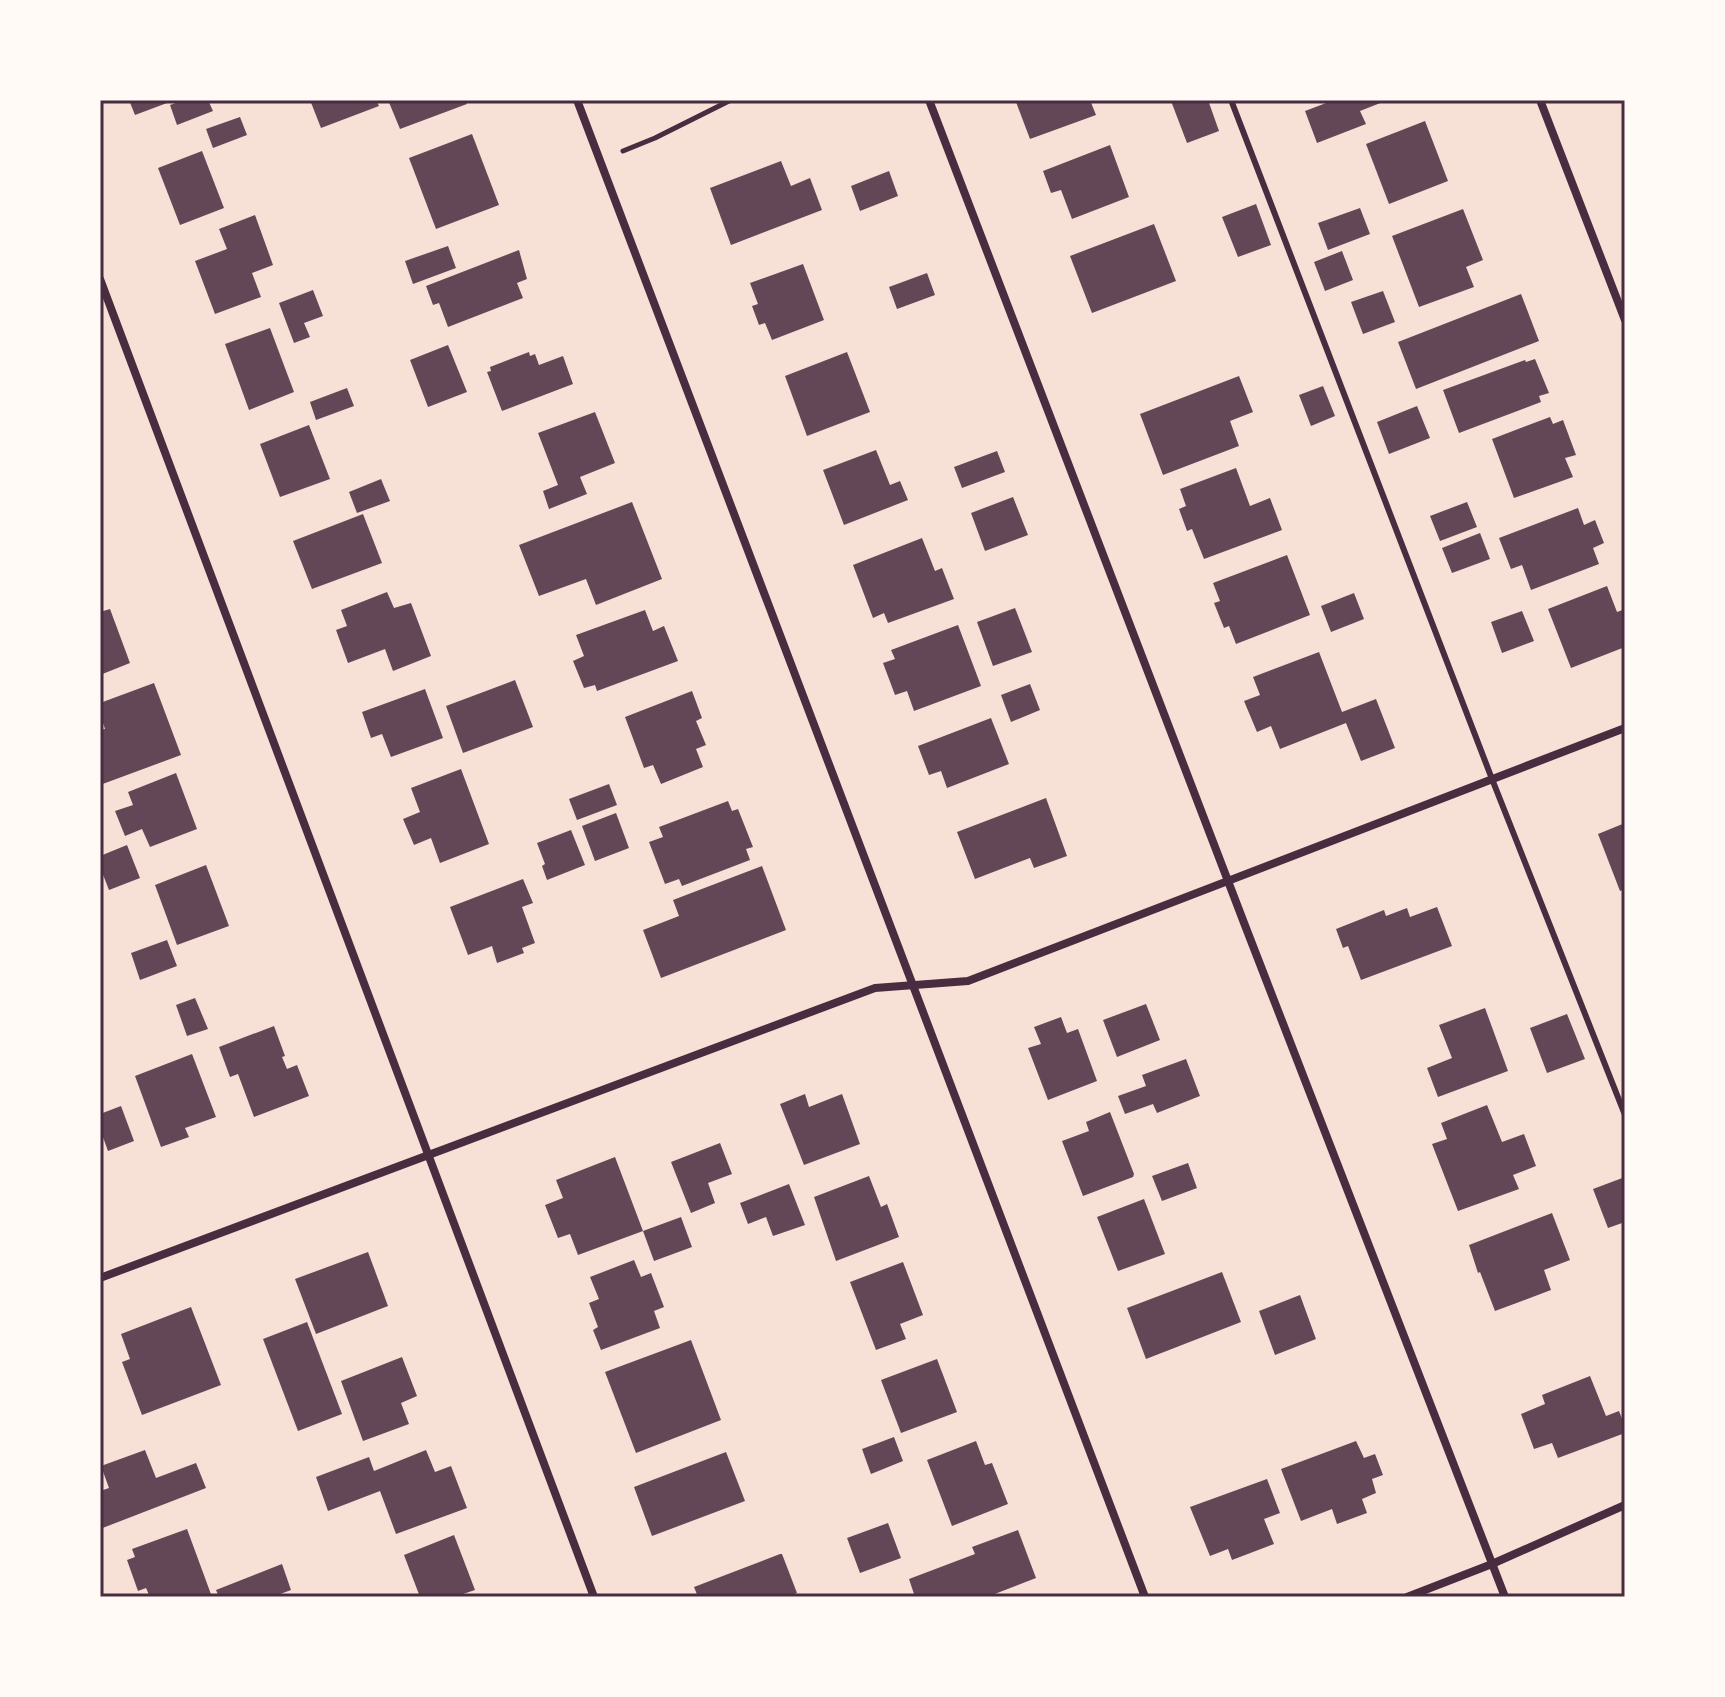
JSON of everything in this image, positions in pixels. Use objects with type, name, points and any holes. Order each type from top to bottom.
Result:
[{"type":"street","points":[[577,100],[1145,1597]]},
{"type":"street","points":[[929,100],[1505,1597]]},
{"type":"street","points":[[1540,100],[1625,320]]},
{"type":"street","points":[[100,279],[594,1597]]},
{"type":"street","points":[[100,1278],[875,988],[968,981],[1625,728]]},
{"type":"street","points":[[1407,1597],[1492,1564],[1625,1505]]},
{"type":"lane","points":[[1231,100],[1625,1115]]},
{"type":"path","points":[[599,160],[655,138],[731,100]]},
{"type":"building","points":[[129,100],[175,100],[135,115]]},
{"type":"building","points":[[184,100],[208,100],[213,111],[177,125],[170,105]]},
{"type":"building","points":[[310,100],[376,100],[379,106],[321,128]]},
{"type":"building","points":[[388,100],[465,100],[467,104],[400,129]]},
{"type":"building","points":[[1090,100],[1096,115],[1030,139],[1016,102]]},
{"type":"building","points":[[1208,100],[1219,131],[1187,143],[1171,101]]},
{"type":"building","points":[[1334,100],[1388,100],[1360,111],[1366,124],[1317,143],[1305,111]]},
{"type":"building","points":[[240,117],[247,135],[213,148],[206,129]]},
{"type":"building","points":[[1425,121],[1448,181],[1389,204],[1366,144]]},
{"type":"building","points":[[472,134],[499,205],[436,229],[409,158]]},
{"type":"building","points":[[1110,145],[1129,197],[1072,219],[1061,190],[1051,193],[1043,171]]},
{"type":"building","points":[[202,151],[224,208],[180,225],[158,168]]},
{"type":"building","points":[[781,161],[791,186],[810,178],[822,210],[731,245],[710,188]]},
{"type":"building","points":[[889,171],[898,196],[860,211],[851,186]]},
{"type":"building","points":[[1256,204],[1271,245],[1238,257],[1222,217]]},
{"type":"building","points":[[1360,208],[1370,234],[1328,250],[1318,223]]},
{"type":"building","points":[[1463,209],[1483,260],[1466,267],[1474,287],[1419,307],[1392,236]]},
{"type":"building","points":[[255,215],[273,265],[252,273],[261,297],[215,314],[195,261],[227,249],[219,229]]},
{"type":"building","points":[[1154,224],[1176,281],[1092,313],[1070,256]]},
{"type":"building","points":[[448,246],[456,268],[413,284],[405,261]]},
{"type":"building","points":[[519,250],[527,279],[517,283],[523,298],[448,327],[439,303],[433,305],[426,286]]},
{"type":"building","points":[[1342,251],[1353,280],[1325,291],[1314,262]]},
{"type":"building","points":[[803,264],[824,320],[772,340],[765,323],[759,325],[752,306],[758,304],[750,283]]},
{"type":"building","points":[[927,273],[935,295],[897,309],[889,287]]},
{"type":"building","points":[[313,290],[323,316],[304,323],[310,337],[294,343],[279,303]]},
{"type":"building","points":[[1383,291],[1395,322],[1363,334],[1351,302]]},
{"type":"building","points":[[1521,294],[1539,341],[1416,389],[1398,342]]},
{"type":"building","points":[[270,328],[294,392],[249,410],[225,344]]},
{"type":"building","points":[[448,345],[467,392],[428,407],[410,360]]},
{"type":"building","points":[[529,352],[530,356],[535,354],[539,365],[563,356],[573,384],[502,411],[487,372],[491,371],[490,367]]},
{"type":"building","points":[[847,352],[870,412],[807,436],[785,376]]},
{"type":"building","points":[[1535,359],[1549,393],[1539,396],[1541,402],[1459,433],[1443,390]]},
{"type":"building","points":[[1239,376],[1253,412],[1230,421],[1239,446],[1163,475],[1140,414]]},
{"type":"building","points":[[1323,386],[1335,416],[1311,426],[1299,395]]},
{"type":"building","points":[[347,388],[354,406],[316,420],[310,402]]},
{"type":"building","points":[[1417,406],[1430,438],[1389,454],[1377,422]]},
{"type":"building","points":[[595,412],[615,463],[580,477],[587,494],[549,509],[543,491],[558,485],[538,433]]},
{"type":"building","points":[[1550,417],[1553,424],[1563,420],[1576,455],[1565,458],[1573,477],[1514,498],[1492,439]]},
{"type":"building","points":[[309,425],[330,479],[280,497],[260,444]]},
{"type":"building","points":[[876,450],[890,485],[900,481],[908,500],[844,525],[823,470]]},
{"type":"building","points":[[997,451],[1005,472],[962,488],[954,467]]},
{"type":"building","points":[[1236,468],[1250,506],[1270,498],[1282,530],[1204,559],[1192,529],[1187,531],[1179,509],[1186,506],[1180,489]]},
{"type":"building","points":[[381,479],[390,501],[357,513],[349,492]]},
{"type":"building","points":[[1013,497],[1028,535],[985,551],[971,513]]},
{"type":"building","points":[[632,502],[662,579],[596,605],[586,579],[539,596],[519,545]]},
{"type":"building","points":[[1467,502],[1477,527],[1440,541],[1430,516]]},
{"type":"building","points":[[1578,508],[1584,525],[1595,520],[1604,543],[1593,548],[1599,564],[1531,590],[1522,565],[1511,569],[1499,538]]},
{"type":"building","points":[[363,514],[382,563],[312,589],[293,541]]},
{"type":"building","points":[[1480,533],[1490,559],[1452,573],[1442,548]]},
{"type":"building","points":[[922,538],[935,571],[942,568],[954,599],[888,623],[884,613],[873,618],[853,565]]},
{"type":"building","points":[[1287,555],[1310,615],[1236,644],[1229,626],[1224,628],[1214,603],[1220,601],[1213,583]]},
{"type":"building","points":[[1607,586],[1617,612],[1625,609],[1625,647],[1571,668],[1548,609]]},
{"type":"building","points":[[387,592],[394,608],[411,603],[431,656],[393,671],[385,649],[348,663],[336,630],[347,626],[341,610]]},
{"type":"building","points":[[1354,593],[1364,619],[1331,632],[1321,606]]},
{"type":"building","points":[[1015,608],[1032,652],[993,666],[977,622]]},
{"type":"building","points":[[110,609],[130,663],[100,675],[100,612]]},
{"type":"building","points":[[645,610],[653,631],[664,626],[678,661],[597,691],[595,685],[584,688],[573,661],[584,656],[576,635]]},
{"type":"building","points":[[1522,611],[1534,641],[1502,653],[1491,622]]},
{"type":"building","points":[[958,625],[981,686],[914,711],[907,691],[895,695],[883,663],[895,659],[891,650]]},
{"type":"building","points":[[1319,652],[1342,712],[1376,699],[1395,748],[1361,761],[1346,723],[1280,749],[1271,726],[1257,732],[1244,701],[1260,695],[1253,677]]},
{"type":"building","points":[[515,680],[533,727],[463,753],[446,706]]},
{"type":"building","points":[[154,683],[181,755],[100,785],[100,730],[105,729],[100,703]]},
{"type":"building","points":[[1030,684],[1040,710],[1011,722],[1001,695]]},
{"type":"building","points":[[425,689],[443,738],[391,757],[382,734],[371,738],[362,712]]},
{"type":"building","points":[[692,691],[702,718],[696,721],[706,745],[696,749],[703,767],[661,784],[653,765],[644,768],[625,717]]},
{"type":"building","points":[[991,718],[1009,764],[947,788],[941,771],[929,775],[918,746]]},
{"type":"building","points":[[461,769],[489,844],[440,863],[431,838],[414,845],[403,819],[420,812],[411,788]]},
{"type":"building","points":[[176,773],[197,829],[150,847],[142,829],[125,836],[115,811],[133,805],[128,792]]},
{"type":"building","points":[[609,784],[617,805],[577,820],[569,799]]},
{"type":"building","points":[[1046,798],[1067,856],[1034,868],[1030,858],[975,879],[957,832]]},
{"type":"building","points":[[728,801],[732,811],[738,809],[753,847],[746,849],[750,860],[682,886],[679,879],[665,884],[649,842],[663,837],[659,827]]},
{"type":"building","points":[[616,813],[629,848],[595,861],[582,826]]},
{"type":"building","points":[[1625,823],[1625,889],[1620,891],[1598,834]]},
{"type":"building","points":[[571,830],[585,865],[547,880],[537,843]]},
{"type":"building","points":[[127,845],[140,878],[109,890],[100,867],[100,856]]},
{"type":"building","points":[[206,865],[229,926],[177,945],[155,885]]},
{"type":"building","points":[[762,866],[786,930],[661,978],[643,930],[679,916],[673,900]]},
{"type":"building","points":[[523,879],[533,903],[522,907],[535,943],[522,948],[524,953],[497,963],[492,946],[468,955],[450,907]]},
{"type":"building","points":[[1437,907],[1452,946],[1361,980],[1348,946],[1343,948],[1336,929],[1384,910],[1386,916],[1407,908],[1410,917]]},
{"type":"building","points":[[167,940],[177,966],[140,980],[131,953]]},
{"type":"building","points":[[195,998],[208,1029],[187,1036],[176,1005]]},
{"type":"building","points":[[1146,1004],[1160,1040],[1117,1057],[1103,1020]]},
{"type":"building","points":[[1485,1008],[1508,1071],[1438,1097],[1427,1068],[1452,1058],[1439,1025]]},
{"type":"building","points":[[1567,1014],[1585,1059],[1547,1073],[1530,1028]]},
{"type":"building","points":[[1061,1017],[1067,1033],[1078,1029],[1097,1081],[1048,1100],[1028,1048],[1041,1044],[1034,1027]]},
{"type":"building","points":[[274,1026],[287,1069],[297,1065],[309,1096],[254,1117],[238,1074],[230,1077],[219,1047]]},
{"type":"building","points":[[192,1054],[216,1117],[185,1128],[189,1137],[161,1147],[135,1076]]},
{"type":"building","points":[[1186,1059],[1200,1096],[1157,1113],[1153,1104],[1125,1114],[1118,1096],[1146,1086],[1142,1075]]},
{"type":"building","points":[[805,1094],[809,1107],[842,1094],[860,1144],[804,1165],[780,1104]]},
{"type":"building","points":[[1487,1105],[1502,1142],[1524,1134],[1536,1166],[1513,1175],[1519,1189],[1458,1211],[1432,1144],[1447,1139],[1441,1123]]},
{"type":"building","points":[[121,1106],[134,1141],[108,1151],[100,1129],[100,1114]]},
{"type":"building","points":[[1110,1112],[1134,1174],[1083,1196],[1062,1141],[1089,1131],[1086,1122]]},
{"type":"building","points":[[720,1143],[732,1174],[708,1183],[715,1203],[691,1213],[671,1162]]},
{"type":"building","points":[[615,1157],[643,1231],[578,1255],[570,1234],[558,1238],[545,1205],[563,1198],[556,1180]]},
{"type":"building","points":[[1188,1163],[1197,1188],[1162,1201],[1152,1176]]},
{"type":"building","points":[[869,1176],[881,1207],[887,1204],[899,1237],[836,1261],[814,1197]]},
{"type":"building","points":[[1625,1177],[1625,1222],[1608,1228],[1593,1189]]},
{"type":"building","points":[[789,1184],[805,1225],[773,1236],[766,1217],[748,1224],[740,1203]]},
{"type":"building","points":[[1144,1199],[1165,1254],[1118,1271],[1097,1217]]},
{"type":"building","points":[[1552,1213],[1570,1260],[1544,1270],[1551,1290],[1495,1311],[1469,1245]]},
{"type":"building","points":[[681,1217],[692,1247],[654,1261],[643,1231]]},
{"type":"building","points":[[368,1252],[388,1306],[316,1334],[295,1279]]},
{"type":"building","points":[[634,1260],[641,1277],[651,1273],[664,1307],[654,1311],[660,1328],[601,1350],[593,1330],[598,1327],[589,1303],[599,1299],[590,1277]]},
{"type":"building","points":[[903,1262],[923,1315],[900,1324],[906,1339],[876,1350],[850,1282]]},
{"type":"building","points":[[1222,1272],[1241,1322],[1146,1359],[1127,1308]]},
{"type":"building","points":[[1300,1295],[1316,1339],[1275,1355],[1259,1311]]},
{"type":"building","points":[[191,1307],[221,1385],[142,1415],[122,1362],[130,1359],[121,1334]]},
{"type":"building","points":[[307,1322],[342,1414],[298,1431],[263,1339]]},
{"type":"building","points":[[691,1340],[721,1420],[636,1453],[605,1372]]},
{"type":"building","points":[[402,1357],[417,1396],[401,1403],[409,1424],[363,1441],[341,1381]]},
{"type":"building","points":[[937,1359],[957,1412],[901,1433],[881,1380]]},
{"type":"building","points":[[1590,1376],[1606,1416],[1619,1411],[1625,1433],[1558,1458],[1552,1443],[1534,1449],[1521,1414],[1545,1404],[1542,1395]]},
{"type":"building","points":[[894,1437],[903,1461],[871,1474],[862,1449]]},
{"type":"building","points":[[976,1441],[985,1465],[992,1463],[1008,1504],[952,1526],[927,1460]]},
{"type":"building","points":[[1356,1441],[1364,1458],[1375,1454],[1383,1475],[1372,1479],[1376,1493],[1362,1499],[1367,1513],[1337,1524],[1332,1509],[1301,1521],[1281,1469]]},
{"type":"building","points":[[145,1450],[156,1478],[196,1463],[206,1488],[100,1529],[100,1491],[109,1488],[101,1466]]},
{"type":"building","points":[[426,1450],[435,1472],[451,1466],[467,1508],[396,1534],[380,1491],[328,1511],[316,1477],[369,1457],[374,1471]]},
{"type":"building","points":[[726,1452],[745,1501],[652,1536],[634,1487]]},
{"type":"building","points":[[1267,1479],[1280,1513],[1264,1519],[1274,1544],[1232,1560],[1228,1549],[1210,1556],[1190,1507]]},
{"type":"building","points":[[888,1523],[901,1558],[860,1573],[847,1538]]},
{"type":"building","points":[[187,1529],[212,1597],[150,1597],[146,1588],[138,1591],[127,1560],[135,1557],[132,1549]]},
{"type":"building","points":[[1018,1530],[1036,1578],[987,1597],[915,1597],[909,1579],[975,1554],[972,1547]]},
{"type":"building","points":[[454,1535],[475,1590],[454,1597],[420,1597],[404,1555]]},
{"type":"building","points":[[780,1554],[797,1593],[786,1597],[698,1597],[694,1587]]},
{"type":"building","points":[[282,1564],[291,1590],[272,1597],[219,1597],[216,1590]]}]
